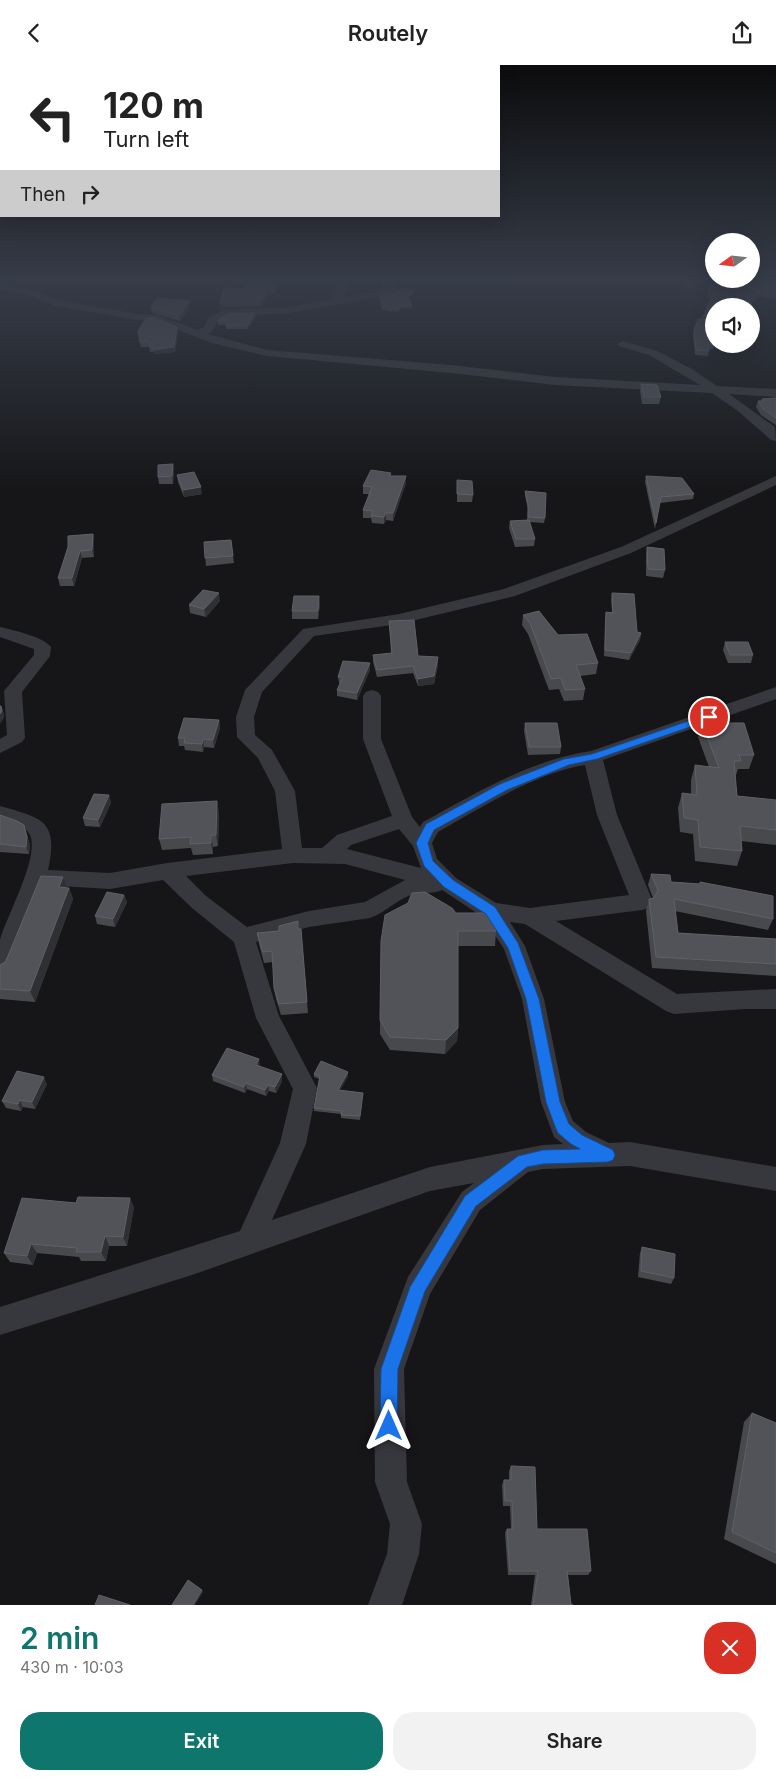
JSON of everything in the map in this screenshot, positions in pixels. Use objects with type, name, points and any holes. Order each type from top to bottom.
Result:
[{"type":"street","points":[[254,350],[267,353],[451,369],[555,381],[776,393]]},
{"type":"street","points":[[643,350],[653,353],[688,372],[749,414],[776,437]]},
{"type":"street","points":[[293,855],[285,791],[264,754],[246,737],[245,717],[254,690],[309,632],[399,619],[509,593],[626,549],[776,480]]},
{"type":"street","points":[[0,632],[27,640],[42,647],[42,656],[13,691],[16,738],[0,747]]},
{"type":"street","points":[[422,843],[430,827],[504,787],[567,761],[593,757],[776,693]]},
{"type":"street","points":[[372,696],[372,739],[403,820],[422,843],[428,863],[448,883],[491,911],[514,946],[533,999],[553,1102],[563,1129],[576,1140],[608,1155]]},
{"type":"street","points":[[491,911],[530,916],[642,902],[607,815],[593,757]]},
{"type":"street","points":[[0,813],[26,821],[40,831],[44,847],[22,915],[0,966]]},
{"type":"street","points":[[326,856],[344,840],[403,820]]},
{"type":"street","points":[[34,877],[110,881],[167,871],[293,855],[345,856],[448,883]]},
{"type":"street","points":[[167,871],[199,902],[244,937],[268,1018],[305,1088],[293,1144],[249,1241]]},
{"type":"street","points":[[244,937],[309,919],[370,910],[407,887],[448,883]]},
{"type":"street","points":[[530,916],[674,1004],[744,999],[776,999]]},
{"type":"street","points":[[0,1321],[249,1241],[430,1179],[543,1157],[630,1154],[776,1179]]},
{"type":"street","points":[[385,1605],[403,1554],[406,1524],[391,1483],[388,1445],[389,1369],[418,1287],[471,1201],[524,1161]]},
{"type":"building","points":[[641,384],[657,385],[661,397],[644,397]]},
{"type":"building","points":[[776,398],[776,418],[763,409],[758,401]]},
{"type":"building","points":[[173,464],[172,476],[158,477],[158,465]]},
{"type":"building","points":[[371,470],[391,473],[389,476],[406,476],[393,513],[386,513],[384,517],[371,516],[373,511],[363,510],[372,487],[363,486]]},
{"type":"building","points":[[194,472],[201,487],[183,490],[177,475]]},
{"type":"building","points":[[646,476],[682,478],[694,494],[661,497],[656,523]]},
{"type":"building","points":[[457,480],[472,481],[473,495],[457,494]]},
{"type":"building","points":[[525,491],[546,493],[545,518],[528,517]]},
{"type":"building","points":[[529,520],[535,539],[516,539],[510,521]]},
{"type":"building","points":[[93,534],[92,550],[80,551],[72,578],[58,578],[68,547],[68,536]]},
{"type":"building","points":[[231,540],[233,556],[205,558],[204,542]]},
{"type":"building","points":[[647,547],[664,549],[665,570],[648,569]]},
{"type":"building","points":[[203,590],[219,593],[204,609],[189,605]]},
{"type":"building","points":[[612,593],[634,594],[637,632],[641,633],[631,653],[605,650],[606,612],[613,613]]},
{"type":"building","points":[[294,596],[319,596],[318,611],[292,611]]},
{"type":"building","points":[[539,611],[558,635],[587,634],[598,663],[576,665],[585,689],[565,690],[561,678],[551,679],[530,623],[523,615]]},
{"type":"building","points":[[414,620],[418,656],[438,657],[434,676],[418,679],[413,666],[377,670],[373,655],[392,653],[389,621]]},
{"type":"building","points":[[725,642],[748,642],[753,655],[730,655]]},
{"type":"building","points":[[343,661],[370,663],[357,693],[337,690],[343,677],[338,677]]},
{"type":"building","points":[[184,718],[219,720],[213,740],[203,739],[202,744],[184,743],[185,738],[178,738]]},
{"type":"building","points":[[525,723],[557,723],[561,747],[529,747]]},
{"type":"building","points":[[702,723],[744,723],[754,755],[739,755],[741,761],[734,761],[737,796],[776,800],[776,830],[740,826],[742,851],[700,847],[698,820],[684,818],[682,793],[697,795],[695,765],[719,768]]},
{"type":"building","points":[[94,794],[109,795],[98,820],[83,818]]},
{"type":"building","points":[[217,801],[216,835],[211,835],[211,843],[190,844],[191,837],[159,839],[162,804]]},
{"type":"building","points":[[0,815],[24,825],[27,837],[26,847],[0,844]]},
{"type":"building","points":[[651,874],[670,875],[671,882],[700,884],[700,882],[773,896],[773,919],[674,899],[678,933],[776,939],[776,964],[656,957],[649,899],[654,898],[658,890]]},
{"type":"building","points":[[41,876],[63,877],[59,887],[69,888],[30,991],[0,989],[0,965],[5,962],[8,956]]},
{"type":"building","points":[[107,892],[124,895],[113,919],[95,916]]},
{"type":"building","points":[[425,892],[452,908],[456,913],[489,913],[496,923],[496,931],[458,931],[458,1028],[446,1040],[390,1037],[380,1020],[381,941],[385,915],[408,903],[412,893]]},
{"type":"building","points":[[298,921],[298,929],[301,929],[307,1002],[279,1004],[274,988],[272,951],[263,952],[257,933],[279,931],[279,926]]},
{"type":"building","points":[[227,1048],[259,1059],[256,1065],[282,1074],[275,1087],[268,1085],[265,1090],[246,1083],[244,1087],[212,1075]]},
{"type":"building","points":[[321,1061],[348,1072],[338,1090],[363,1093],[360,1116],[341,1115],[342,1111],[314,1108],[320,1076],[314,1074]]},
{"type":"building","points":[[17,1071],[44,1077],[32,1102],[20,1100],[18,1104],[2,1101]]},
{"type":"building","points":[[78,1197],[130,1198],[123,1237],[105,1236],[101,1252],[76,1252],[77,1248],[31,1244],[27,1256],[4,1253],[22,1198],[76,1203]]},
{"type":"building","points":[[642,1247],[675,1254],[674,1278],[641,1271]]},
{"type":"building","points":[[752,1413],[776,1423],[776,1553],[732,1532]]},
{"type":"building","points":[[511,1466],[535,1467],[537,1529],[587,1529],[591,1571],[567,1571],[571,1604],[573,1605],[533,1605],[538,1571],[510,1571],[507,1529],[513,1529],[512,1501],[505,1501],[504,1480],[511,1480]]},
{"type":"building","points":[[188,1580],[202,1590],[193,1605],[172,1605]]},
{"type":"building","points":[[99,1595],[130,1605],[95,1605]]},
{"type":"route","points":[[389,1426],[389,1369],[418,1287],[471,1201],[524,1161],[543,1157],[608,1155],[576,1140],[563,1129],[553,1102],[533,999],[514,946],[491,911],[448,883],[428,863],[422,843],[430,827],[504,787],[567,761],[593,757],[709,717]]}]
